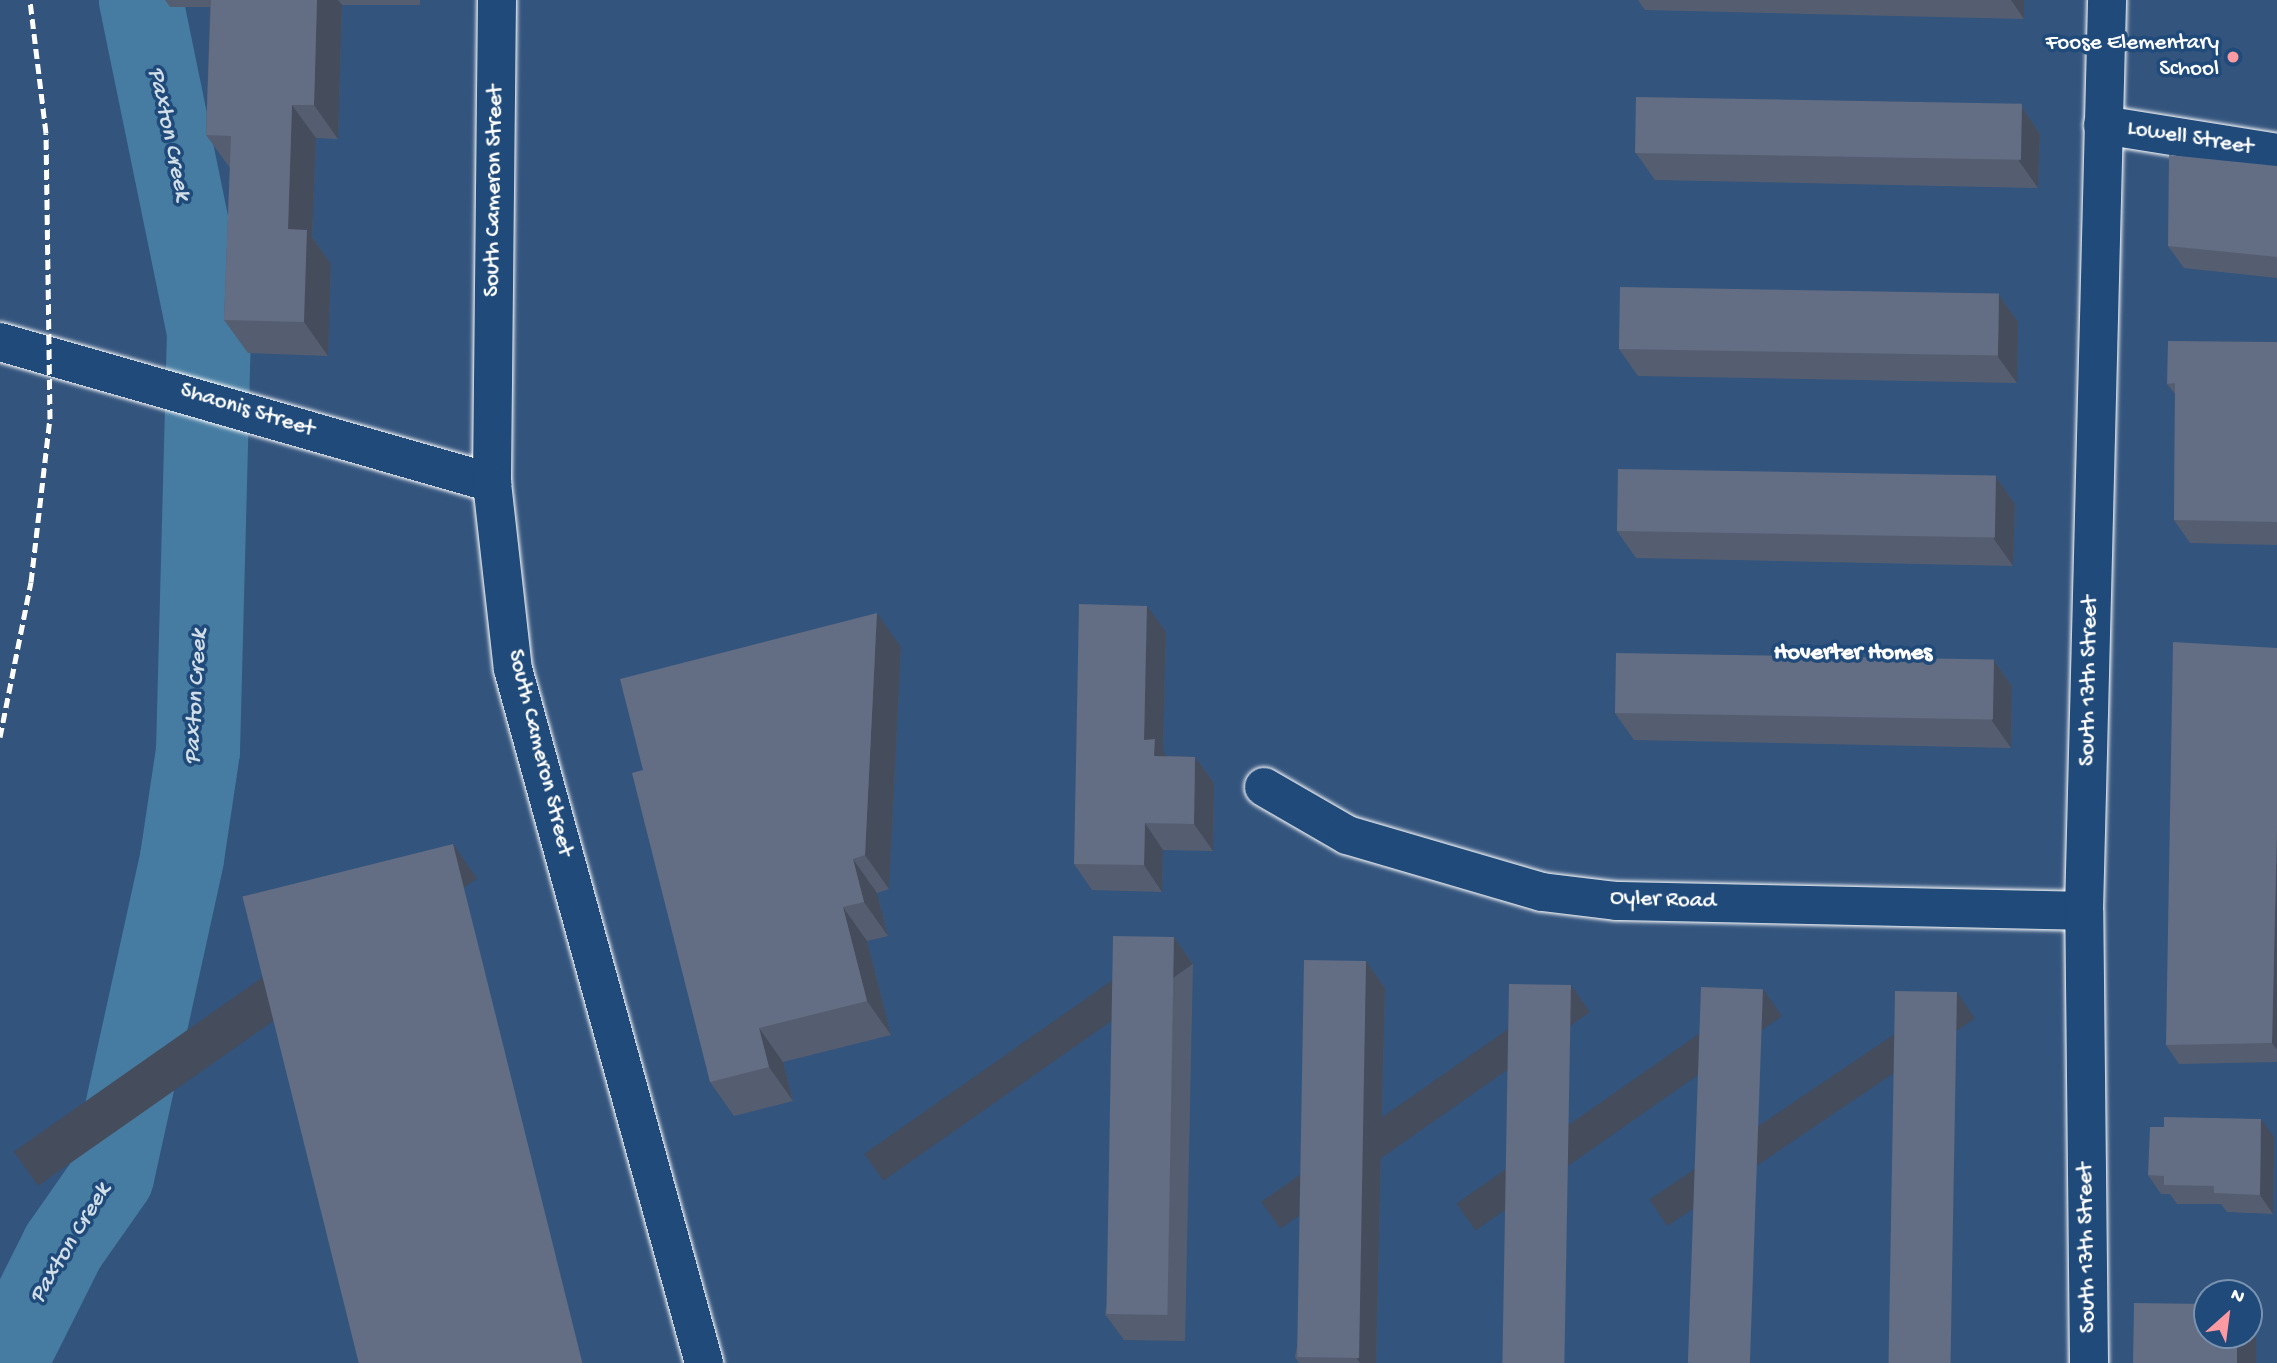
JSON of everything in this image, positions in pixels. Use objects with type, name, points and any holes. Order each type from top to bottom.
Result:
[{"type":"street","name":"South Cameron Street","points":[[497,0],[492,483],[513,669],[704,1363]]},
{"type":"street","name":"South 13th Street","points":[[2090,1363],[2084,911],[2107,0]]},
{"type":"street","name":"Lowell Street","points":[[2104,125],[2277,153]]},
{"type":"street","name":"Shaonis Street","points":[[0,342],[140,379],[492,483]]},
{"type":"street","name":"Oyler Road","points":[[1264,787],[1347,835],[1542,892],[1616,901],[2084,911]]},
{"type":"building","points":[[211,0],[317,0],[314,105],[292,105],[288,229],[307,230],[304,322],[224,320],[231,136],[206,135]]},
{"type":"building","points":[[1636,97],[2022,104],[2021,160],[1635,153]]},
{"type":"building","points":[[2169,155],[2277,166],[2277,257],[2168,246]]},
{"type":"building","points":[[1620,287],[1999,294],[1998,356],[1619,349]]},
{"type":"building","points":[[2168,341],[2277,342],[2277,522],[2174,520],[2175,383],[2167,384]]},
{"type":"building","points":[[1618,469],[1996,476],[1995,538],[1617,531]]},
{"type":"building","points":[[1079,604],[1147,606],[1144,740],[1155,739],[1154,756],[1195,757],[1194,824],[1145,823],[1144,865],[1074,864]]},
{"type":"building","points":[[877,613],[865,855],[853,859],[864,902],[843,907],[867,1001],[759,1028],[769,1067],[710,1082],[632,773],[643,770],[620,679]]},
{"type":"building","points":[[2173,642],[2277,648],[2277,828],[2272,1043],[2166,1045]]},
{"type":"building","points":[[1616,653],[1994,660],[1993,720],[1615,713]]},
{"type":"building","points":[[453,844],[582,1363],[359,1363],[242,896]]},
{"type":"building","points":[[1113,936],[1174,937],[1167,1315],[1106,1314]]},
{"type":"building","points":[[1304,960],[1366,961],[1359,1358],[1297,1357]]},
{"type":"building","points":[[1509,984],[1571,985],[1564,1363],[1502,1363]]},
{"type":"building","points":[[1701,987],[1763,989],[1750,1363],[1688,1363]]},
{"type":"building","points":[[1895,991],[1957,992],[1951,1363],[1889,1363]]},
{"type":"building","points":[[2164,1117],[2261,1119],[2260,1195],[2214,1193],[2214,1186],[2164,1185],[2164,1176],[2148,1175],[2150,1127],[2164,1127]]},
{"type":"building","points":[[2134,1303],[2193,1304],[2193,1349],[2237,1349],[2237,1363],[2133,1363]]},
{"type":"waterway","name":"Paxton Creek","points":[[5,1363],[63,1247],[112,1177],[182,858],[198,751],[209,332],[141,0]]},
{"type":"railway","points":[[0,737],[31,582],[50,419],[46,133],[30,0]]},
{"type":"place","name":"Foose Elementary School","points":[[2233,57]]},
{"type":"district","name":"Hoverter Homes","points":[[1853,654]]}]
